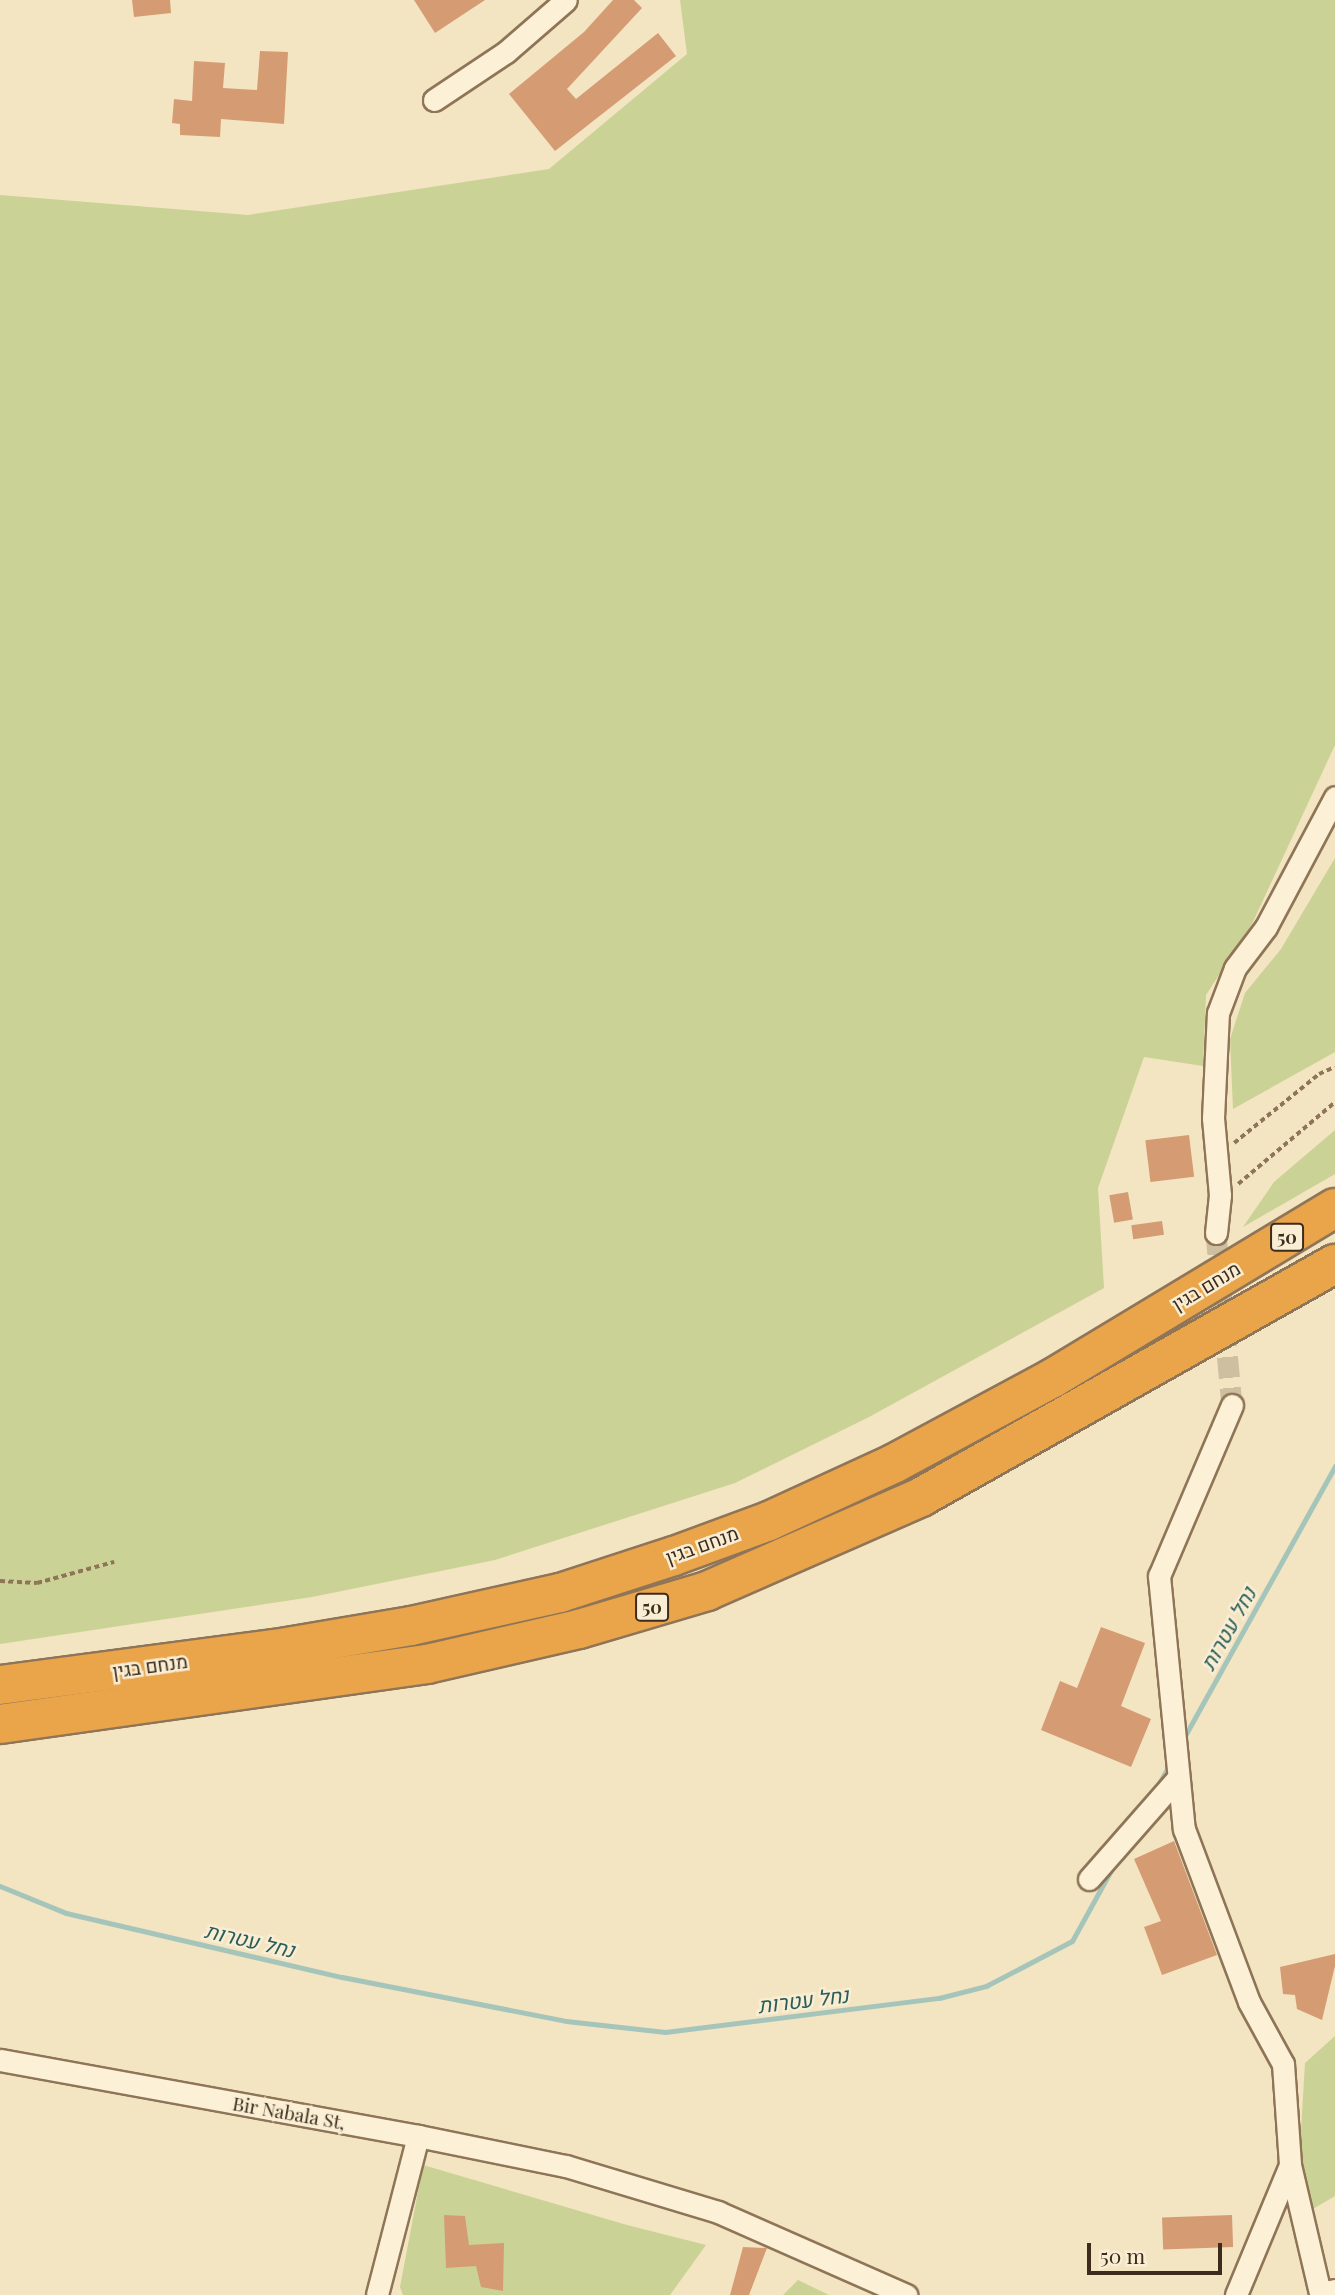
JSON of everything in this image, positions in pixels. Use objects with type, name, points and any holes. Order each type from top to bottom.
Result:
[{"type":"highway","name":"מנחם בגין","points":[[0,1685],[275,1649],[411,1626],[560,1593],[674,1556],[769,1521],[895,1463],[1053,1378],[1335,1208]]},
{"type":"highway","name":"מנחם בגין","points":[[0,1724],[427,1664],[579,1629],[707,1591],[921,1497],[1335,1264]]},
{"type":"street","points":[[434,100],[506,52],[566,0]]},
{"type":"street","points":[[1216,1233],[1220,1195],[1213,1118],[1218,1013],[1235,968],[1277,908],[1335,797]]},
{"type":"street","points":[[1232,1405],[1159,1576],[1176,1780],[1184,1829],[1250,2002],[1283,2064],[1290,2165],[1322,2292]]},
{"type":"street","points":[[1089,1879],[1176,1780]]},
{"type":"street","name":"Bir Nabala St,","points":[[0,2060],[418,2136],[566,2166],[718,2211],[906,2295]]},
{"type":"street","points":[[377,2295],[418,2136]]},
{"type":"street","points":[[1236,2295],[1290,2165]]},
{"type":"path","points":[[1216,1158],[1319,1074],[1335,1066]]},
{"type":"path","points":[[1220,1195],[1249,1178],[1335,1102]]},
{"type":"path","points":[[0,1581],[37,1583],[114,1562]]},
{"type":"green space","points":[[680,0],[1335,0],[1335,745],[1252,924],[1206,995],[1203,1066],[1144,1057],[1098,1188],[1104,1288],[869,1417],[735,1483],[495,1560],[312,1597],[0,1644],[0,195],[248,215],[549,169],[687,54]]},
{"type":"green space","points":[[1335,858],[1335,1052],[1233,1109],[1230,1039],[1245,993],[1281,949]]},
{"type":"green space","points":[[1335,1130],[1335,1174],[1243,1227],[1274,1182]]},
{"type":"green space","points":[[1335,2036],[1335,2196],[1306,2213],[1299,2165],[1305,2063]]},
{"type":"green space","points":[[423,2165],[627,2225],[706,2245],[670,2295],[403,2295],[400,2287]]},
{"type":"green space","points":[[798,2280],[829,2295],[783,2295]]},
{"type":"building","points":[[132,0],[170,0],[171,13],[134,17]]},
{"type":"building","points":[[414,0],[485,0],[435,33]]},
{"type":"building","points":[[613,0],[634,0],[642,8],[567,89],[576,99],[658,33],[676,56],[555,151],[509,94],[584,32]]},
{"type":"building","points":[[260,51],[288,52],[284,124],[221,119],[220,137],[180,135],[180,124],[172,123],[174,99],[192,101],[194,61],[225,63],[223,88],[257,90]]},
{"type":"building","points":[[1189,1135],[1194,1177],[1150,1182],[1145,1140]]},
{"type":"building","points":[[1128,1192],[1133,1220],[1114,1223],[1109,1195]]},
{"type":"building","points":[[1162,1221],[1164,1235],[1133,1239],[1131,1225]]},
{"type":"building","points":[[1101,1627],[1145,1643],[1121,1706],[1151,1719],[1131,1767],[1041,1730],[1060,1681],[1077,1688]]},
{"type":"building","points":[[1174,1841],[1217,1955],[1162,1975],[1144,1927],[1161,1921],[1134,1859]]},
{"type":"building","points":[[1335,1954],[1335,1966],[1322,2020],[1297,2009],[1295,1995],[1283,1994],[1280,1967]]},
{"type":"building","points":[[444,2215],[465,2216],[469,2245],[504,2243],[503,2291],[481,2287],[476,2266],[446,2268]]},
{"type":"building","points":[[1232,2215],[1233,2247],[1163,2249],[1162,2217]]},
{"type":"building","points":[[743,2247],[767,2248],[749,2295],[730,2295]]},
{"type":"waterway","name":"נחל עטרות","points":[[1182,1741],[1335,1466]]},
{"type":"waterway","name":"נחל עטרות","points":[[1155,1790],[1171,1762]]},
{"type":"waterway","name":"נחל עטרות","points":[[0,1886],[66,1913],[342,1977],[566,2021],[665,2032],[939,1998],[986,1986],[1072,1941],[1115,1863]]},
{"type":"tunnel","points":[[1216,1233],[1232,1405]]}]
